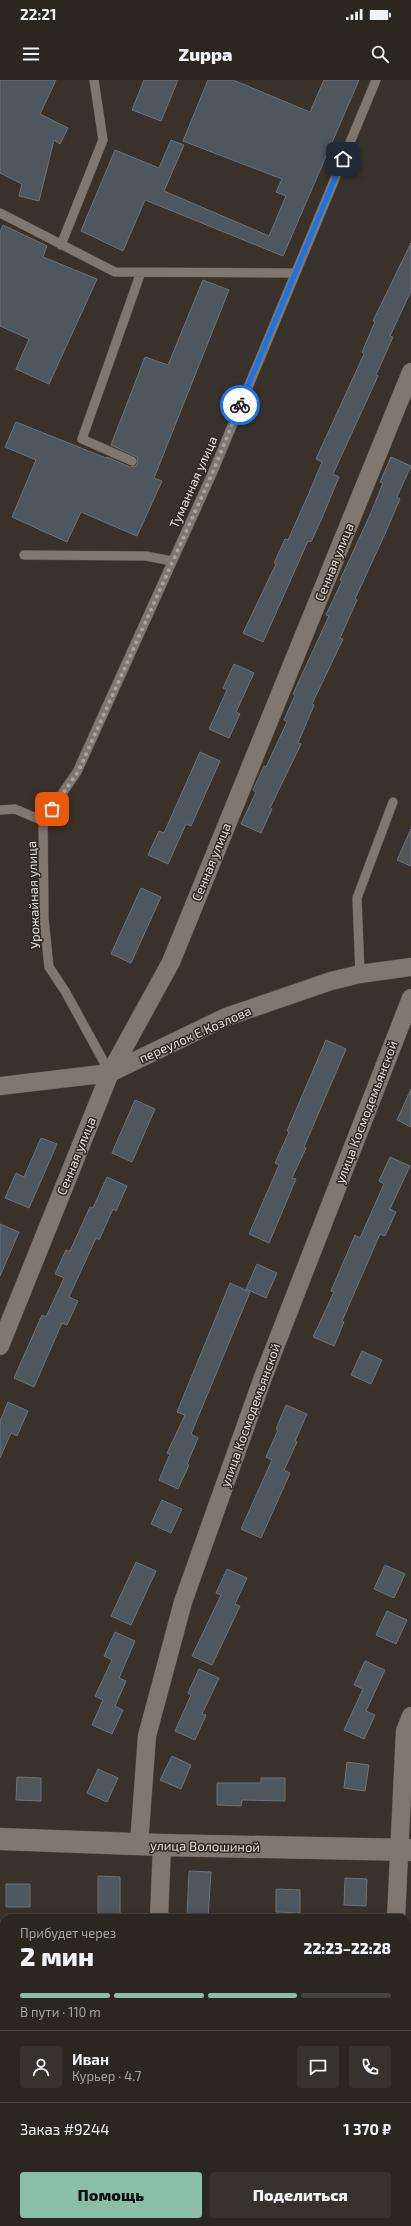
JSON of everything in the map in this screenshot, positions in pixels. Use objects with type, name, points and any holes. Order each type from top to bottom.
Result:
[{"type":"street","name":"Сенная улица","points":[[0,1346],[110,1072],[171,962],[411,372]]},
{"type":"street","name":"переулок Е.Козлова","points":[[0,1086],[110,1072],[226,1017],[331,981],[360,974],[411,967]]},
{"type":"street","name":"улица Космодемьянской","points":[[139,1844],[147,1736],[183,1602],[262,1380],[411,998]]},
{"type":"street","points":[[397,1914],[405,1850],[405,1731],[411,1716]]},
{"type":"street","name":"улица Волошиной","points":[[0,1839],[162,1845],[405,1850]]},
{"type":"street","points":[[159,1914],[162,1845]]},
{"type":"lane","points":[[61,245],[104,140],[94,80]]},
{"type":"lane","name":"Туманная улица","points":[[44,821],[78,772],[212,474],[376,80]]},
{"type":"lane","points":[[0,213],[115,272],[295,273]]},
{"type":"lane","points":[[132,461],[82,439],[141,272]]},
{"type":"lane","points":[[24,555],[146,556],[172,562]]},
{"type":"lane","points":[[360,974],[358,898],[393,802]]},
{"type":"lane","points":[[0,810],[15,809],[44,821]]},
{"type":"lane","name":"Урожайная улица","points":[[44,821],[44,919],[49,967],[65,991],[110,1072]]},
{"type":"building","points":[[0,80],[56,80],[40,114],[68,128],[60,144],[54,140],[39,201],[19,196],[22,184],[0,173]]},
{"type":"building","points":[[144,80],[178,80],[161,121],[132,110]]},
{"type":"building","points":[[208,80],[233,80],[310,112],[324,80],[359,80],[283,256],[145,200],[123,251],[81,231],[115,150],[159,168],[171,140],[184,145],[164,191],[269,236],[286,196],[276,192],[282,179],[183,141]]},
{"type":"building","points":[[3,225],[47,246],[43,257],[97,279],[49,384],[16,369],[29,339],[0,326],[0,232]]},
{"type":"building","points":[[411,243],[411,291],[390,336],[393,337],[376,375],[378,376],[333,474],[339,477],[322,518],[311,542],[308,541],[263,642],[243,633],[276,564],[274,563],[285,539],[288,540],[309,493],[322,462],[316,459],[364,354],[362,352],[375,322],[373,321]]},
{"type":"building","points":[[203,280],[229,290],[154,478],[162,481],[137,536],[81,512],[67,542],[12,517],[36,460],[5,447],[16,422],[130,467],[136,466],[138,461],[137,457],[111,445],[145,357],[168,365]]},
{"type":"building","points":[[391,457],[411,466],[397,497],[400,499],[355,599],[357,600],[340,638],[343,639],[312,704],[314,705],[298,743],[301,744],[270,808],[272,809],[261,833],[241,824],[256,792],[253,790],[264,766],[266,767],[287,722],[284,720],[295,695],[293,694],[329,616],[326,615],[342,581],[340,580],[370,515],[383,483],[380,482]]},
{"type":"building","points":[[234,664],[254,673],[236,712],[240,714],[229,738],[209,729],[227,690],[223,688]]},
{"type":"building","points":[[200,752],[220,761],[191,826],[186,824],[168,864],[148,855],[159,831],[164,833]]},
{"type":"building","points":[[411,829],[411,866],[397,860]]},
{"type":"building","points":[[141,888],[161,897],[131,963],[111,954]]},
{"type":"building","points":[[326,1040],[346,1049],[304,1147],[306,1148],[292,1178],[296,1179],[269,1243],[249,1234],[279,1165],[275,1163],[289,1132],[287,1131]]},
{"type":"building","points":[[411,1089],[411,1127],[397,1120]]},
{"type":"building","points":[[135,1100],[155,1109],[132,1162],[112,1153]]},
{"type":"building","points":[[41,1138],[57,1144],[29,1208],[5,1198],[16,1173],[24,1177]]},
{"type":"building","points":[[390,1157],[410,1166],[390,1209],[396,1212],[385,1236],[380,1234],[342,1321],[344,1322],[334,1346],[313,1337],[334,1292],[331,1291],[355,1235],[360,1238],[384,1184],[379,1181]]},
{"type":"building","points":[[107,1177],[127,1186],[116,1211],[113,1209],[99,1240],[96,1238],[69,1297],[78,1301],[67,1325],[62,1323],[34,1387],[14,1378],[42,1315],[46,1317],[64,1278],[55,1274],[66,1250],[70,1251],[90,1207],[93,1208]]},
{"type":"building","points":[[0,1224],[19,1232],[0,1276]]},
{"type":"building","points":[[257,1264],[277,1273],[266,1298],[246,1289]]},
{"type":"building","points":[[230,1283],[250,1292],[191,1434],[198,1438],[187,1464],[189,1465],[178,1489],[159,1480],[170,1454],[167,1453],[185,1415],[177,1412]]},
{"type":"building","points":[[362,1351],[382,1360],[371,1384],[351,1375]]},
{"type":"building","points":[[8,1402],[28,1411],[17,1436],[11,1433],[0,1458],[0,1421]]},
{"type":"building","points":[[286,1405],[307,1414],[295,1441],[297,1442],[284,1470],[290,1473],[261,1538],[241,1529],[272,1460],[266,1457],[278,1430],[276,1429]]},
{"type":"building","points":[[162,1500],[182,1509],[171,1533],[151,1524]]},
{"type":"building","points":[[136,1562],[156,1571],[131,1625],[111,1616]]},
{"type":"building","points":[[385,1565],[405,1574],[394,1598],[374,1589]]},
{"type":"building","points":[[227,1569],[247,1578],[235,1604],[240,1606],[212,1665],[192,1656],[221,1595],[216,1593]]},
{"type":"building","points":[[387,1611],[407,1620],[396,1644],[376,1635]]},
{"type":"building","points":[[115,1632],[135,1641],[119,1678],[126,1681],[115,1706],[123,1710],[112,1734],[92,1725],[103,1700],[95,1696],[112,1660],[104,1656]]},
{"type":"building","points":[[365,1661],[385,1670],[366,1711],[375,1715],[364,1739],[344,1730],[363,1689],[354,1685]]},
{"type":"building","points":[[199,1669],[219,1678],[202,1714],[206,1715],[195,1740],[175,1731],[191,1695],[188,1693]]},
{"type":"building","points":[[172,1756],[191,1765],[181,1789],[160,1780]]},
{"type":"building","points":[[347,1762],[369,1765],[365,1791],[344,1788]]},
{"type":"building","points":[[98,1769],[118,1778],[107,1802],[87,1793]]},
{"type":"building","points":[[17,1777],[41,1778],[41,1801],[16,1800]]},
{"type":"building","points":[[261,1778],[285,1778],[285,1801],[242,1800],[241,1806],[217,1805],[217,1783],[261,1783]]},
{"type":"building","points":[[189,1871],[211,1872],[208,1914],[187,1914]]},
{"type":"building","points":[[98,1876],[120,1877],[120,1914],[98,1914]]},
{"type":"building","points":[[345,1878],[367,1879],[366,1906],[344,1905]]},
{"type":"building","points":[[6,1884],[30,1884],[30,1907],[6,1907]]},
{"type":"building","points":[[276,1889],[300,1890],[300,1913],[276,1912]]},
{"type":"way so far","points":[[52,809],[78,772],[108,701],[212,474],[240,405]]},
{"type":"route","points":[[240,405],[343,159]]}]
